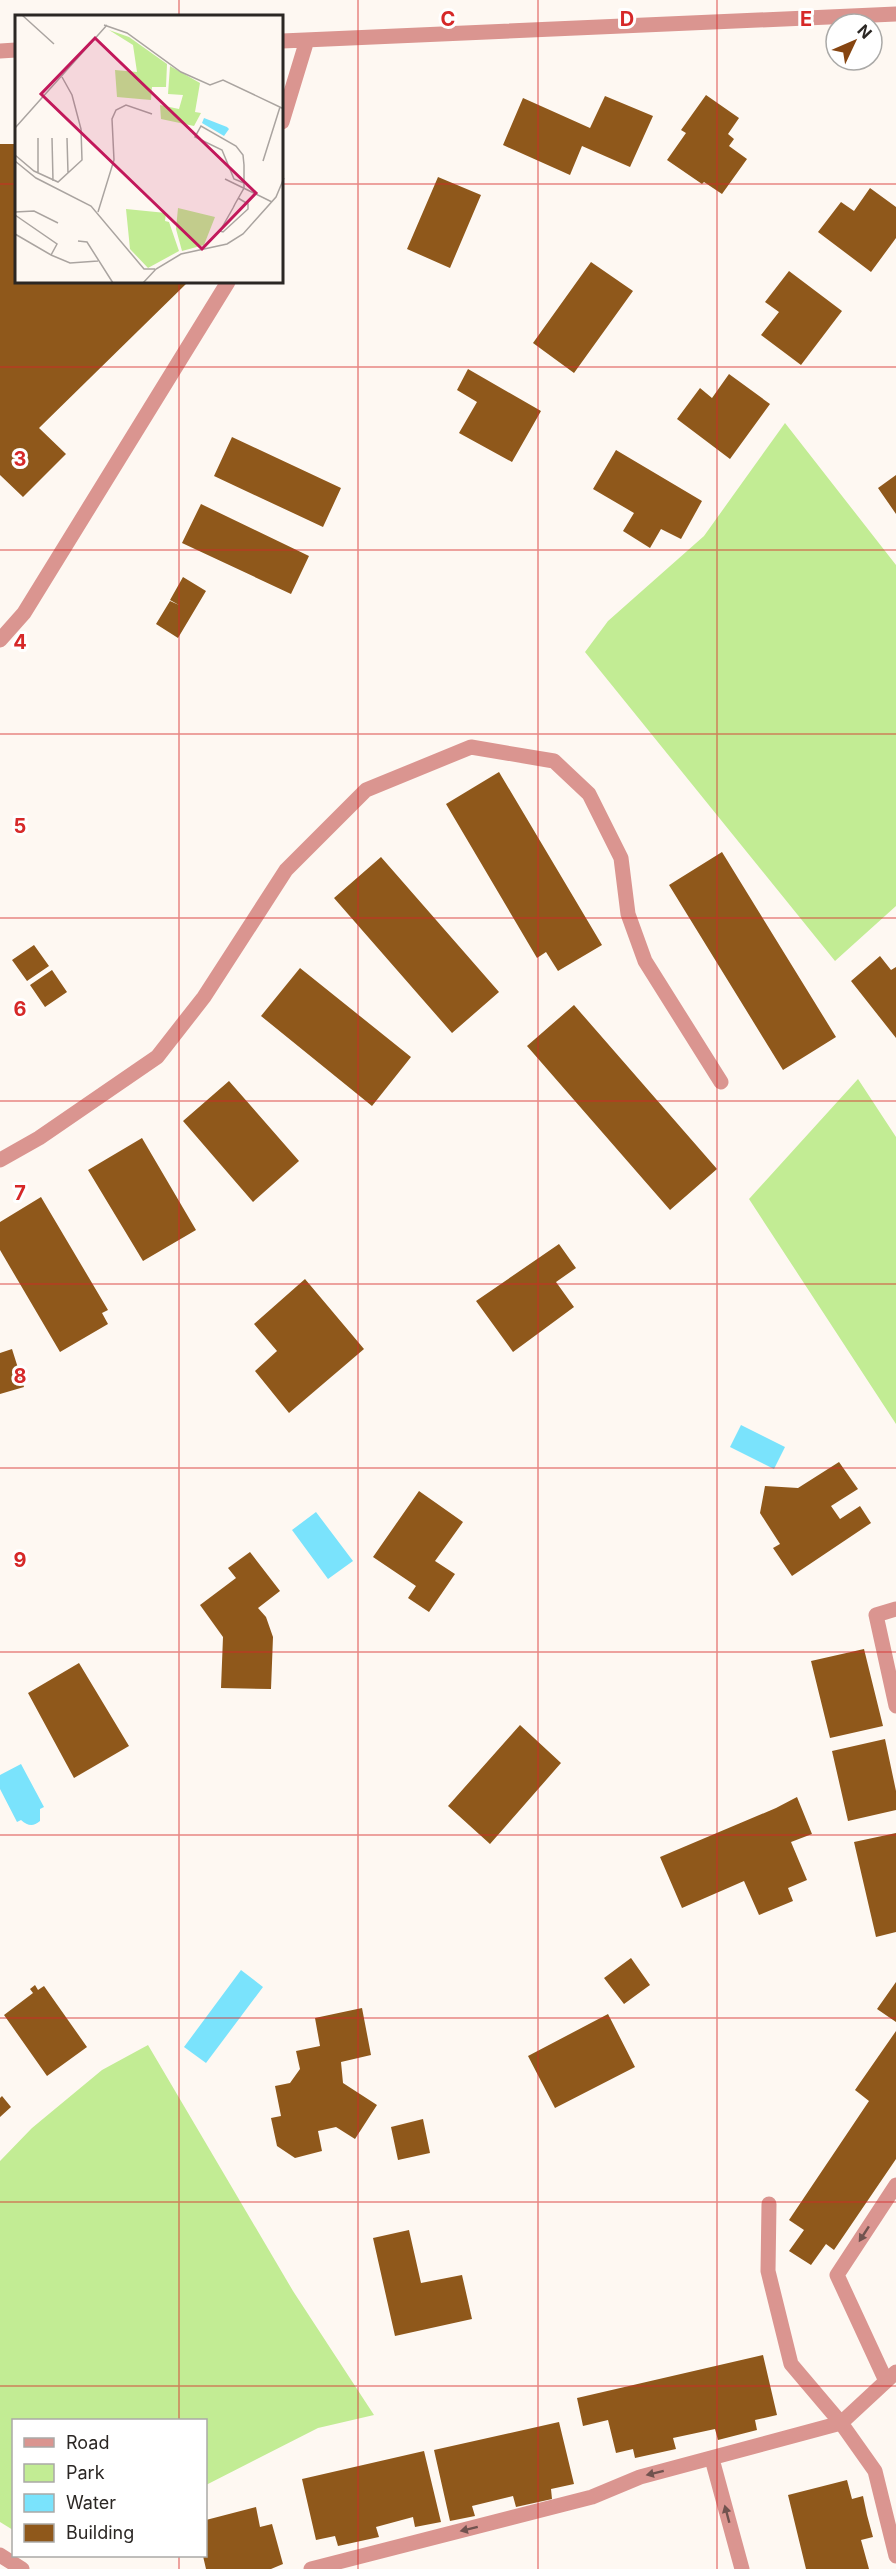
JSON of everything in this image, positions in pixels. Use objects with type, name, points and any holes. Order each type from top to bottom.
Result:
[{"type":"street","points":[[284,41],[896,14]]},
{"type":"street","points":[[284,115],[307,40]]},
{"type":"street","points":[[0,51],[15,50]]},
{"type":"street","points":[[0,640],[24,613],[227,284]]},
{"type":"street","points":[[0,1160],[39,1138],[157,1057],[204,997],[286,870],[366,790],[471,747],[554,761],[590,794],[621,858],[628,914],[645,961],[721,1082]]},
{"type":"street","points":[[896,1609],[876,1615],[896,1706]]},
{"type":"street","points":[[311,2569],[592,2498],[640,2477],[841,2423],[891,2377],[837,2275],[896,2185]]},
{"type":"street","points":[[769,2204],[768,2271],[791,2364],[841,2423],[875,2471],[896,2556]]},
{"type":"street","points":[[712,2459],[742,2569]]},
{"type":"street","points":[[0,2555],[22,2569]]},
{"type":"green space","points":[[785,423],[896,565],[896,906],[835,961],[585,652],[608,621],[704,536]]},
{"type":"green space","points":[[858,1079],[896,1137],[896,1424],[749,1199]]},
{"type":"green space","points":[[148,2045],[293,2291],[374,2415],[318,2428],[207,2484],[207,2419],[12,2419],[12,2529],[0,2522],[0,2161],[32,2128],[102,2070]]},
{"type":"water","points":[[741,1425],[785,1447],[774,1469],[730,1447]]},
{"type":"water","points":[[316,1512],[353,1561],[328,1579],[292,1530]]},
{"type":"water","points":[[21,1764],[44,1807],[40,1809],[40,1821],[33,1825],[28,1825],[21,1820],[17,1822],[0,1789],[0,1775]]},
{"type":"water","points":[[241,1970],[263,1987],[206,2063],[184,2047]]},
{"type":"building","points":[[706,95],[739,118],[728,134],[734,139],[729,146],[747,159],[722,194],[704,182],[702,184],[667,160],[686,133],[681,130]]},
{"type":"building","points":[[605,96],[653,116],[630,167],[582,146],[570,175],[503,145],[523,98],[590,128]]},
{"type":"building","points":[[0,144],[15,144],[15,284],[186,284],[39,428],[66,454],[23,497],[0,475]]},
{"type":"building","points":[[438,177],[481,195],[450,268],[407,249]]},
{"type":"building","points":[[870,188],[896,207],[896,238],[871,272],[818,232],[841,202],[854,211]]},
{"type":"building","points":[[591,262],[633,291],[574,373],[533,343]]},
{"type":"building","points":[[789,271],[842,311],[801,365],[761,335],[779,312],[765,302]]},
{"type":"building","points":[[468,369],[541,411],[512,462],[459,433],[477,402],[457,390]]},
{"type":"building","points":[[729,374],[770,404],[730,459],[677,419],[700,388],[712,398]]},
{"type":"building","points":[[232,437],[341,488],[323,527],[214,476]]},
{"type":"building","points":[[616,450],[702,501],[681,539],[661,529],[650,548],[623,531],[634,513],[593,489]]},
{"type":"building","points":[[896,475],[896,514],[878,488]]},
{"type":"building","points":[[201,504],[309,556],[291,594],[182,543]]},
{"type":"building","points":[[183,577],[206,591],[178,638],[156,624],[170,601],[179,605],[170,600]]},
{"type":"building","points":[[499,772],[602,945],[558,971],[546,952],[537,958],[446,804]]},
{"type":"building","points":[[722,852],[836,1037],[783,1070],[669,885]]},
{"type":"building","points":[[381,857],[499,992],[452,1033],[334,898]]},
{"type":"building","points":[[34,945],[49,966],[27,981],[12,960]]},
{"type":"building","points":[[880,956],[891,970],[896,967],[896,1038],[851,981]]},
{"type":"building","points":[[300,968],[411,1057],[372,1106],[261,1016]]},
{"type":"building","points":[[52,970],[67,992],[45,1007],[30,985]]},
{"type":"building","points":[[574,1005],[717,1169],[670,1210],[527,1046]]},
{"type":"building","points":[[229,1081],[299,1161],[253,1202],[183,1121]]},
{"type":"building","points":[[142,1138],[196,1230],[143,1261],[88,1170]]},
{"type":"building","points":[[41,1197],[108,1310],[102,1313],[108,1324],[60,1352],[0,1250],[0,1222]]},
{"type":"building","points":[[559,1244],[576,1268],[556,1282],[574,1307],[513,1352],[476,1301]]},
{"type":"building","points":[[305,1279],[364,1349],[289,1413],[255,1371],[277,1351],[254,1324]]},
{"type":"building","points":[[12,1349],[24,1387],[0,1394],[0,1353]]},
{"type":"building","points":[[839,1462],[858,1489],[831,1506],[840,1519],[860,1506],[871,1523],[792,1576],[773,1548],[780,1544],[760,1513],[765,1486],[798,1488]]},
{"type":"building","points":[[419,1491],[463,1522],[435,1561],[455,1574],[429,1612],[408,1598],[416,1586],[373,1557]]},
{"type":"building","points":[[250,1552],[280,1591],[258,1608],[266,1617],[273,1637],[271,1689],[221,1688],[223,1637],[200,1605],[236,1578],[228,1568]]},
{"type":"building","points":[[864,1649],[883,1726],[830,1738],[811,1661]]},
{"type":"building","points":[[79,1663],[129,1746],[74,1778],[28,1693]]},
{"type":"building","points":[[520,1725],[561,1763],[490,1844],[448,1806]]},
{"type":"building","points":[[885,1739],[896,1791],[896,1810],[848,1821],[832,1751]]},
{"type":"building","points":[[797,1797],[812,1834],[791,1842],[807,1880],[788,1888],[793,1901],[759,1915],[744,1881],[682,1908],[660,1857]]},
{"type":"building","points":[[896,1833],[896,1932],[876,1937],[854,1842]]},
{"type":"building","points":[[631,1958],[650,1985],[624,2004],[604,1978]]},
{"type":"building","points":[[896,1982],[896,2022],[877,2009]]},
{"type":"building","points":[[35,1985],[38,1990],[44,1986],[87,2047],[47,2076],[4,2015],[33,1993],[30,1989]]},
{"type":"building","points":[[362,2008],[371,2055],[341,2062],[343,2083],[377,2105],[355,2139],[336,2127],[318,2131],[322,2151],[295,2158],[277,2146],[271,2118],[281,2116],[275,2086],[290,2083],[300,2069],[296,2051],[320,2046],[315,2018]]},
{"type":"building","points":[[608,2014],[635,2067],[555,2108],[528,2056]]},
{"type":"building","points":[[896,2031],[896,2159],[834,2250],[826,2244],[811,2265],[789,2251],[804,2230],[789,2220],[869,2101],[855,2090]]},
{"type":"building","points":[[2,2096],[11,2107],[0,2117],[0,2098]]},
{"type":"building","points":[[423,2119],[430,2153],[398,2160],[391,2127]]},
{"type":"building","points":[[409,2230],[421,2283],[462,2275],[472,2319],[395,2336],[373,2238]]},
{"type":"building","points":[[763,2355],[777,2415],[755,2420],[757,2430],[718,2440],[715,2429],[673,2438],[676,2449],[635,2458],[633,2449],[616,2453],[608,2420],[583,2426],[577,2398]]},
{"type":"building","points":[[559,2422],[574,2484],[551,2489],[552,2499],[516,2507],[513,2496],[472,2506],[475,2516],[450,2521],[434,2450]]},
{"type":"building","points":[[424,2451],[441,2522],[415,2527],[413,2517],[376,2527],[379,2537],[338,2546],[335,2536],[316,2540],[302,2479]]},
{"type":"building","points":[[847,2480],[852,2499],[863,2496],[873,2537],[861,2540],[869,2569],[806,2569],[788,2495]]},
{"type":"building","points":[[256,2507],[260,2527],[272,2524],[283,2564],[271,2569],[206,2569],[203,2557],[207,2557],[207,2520]]}]
